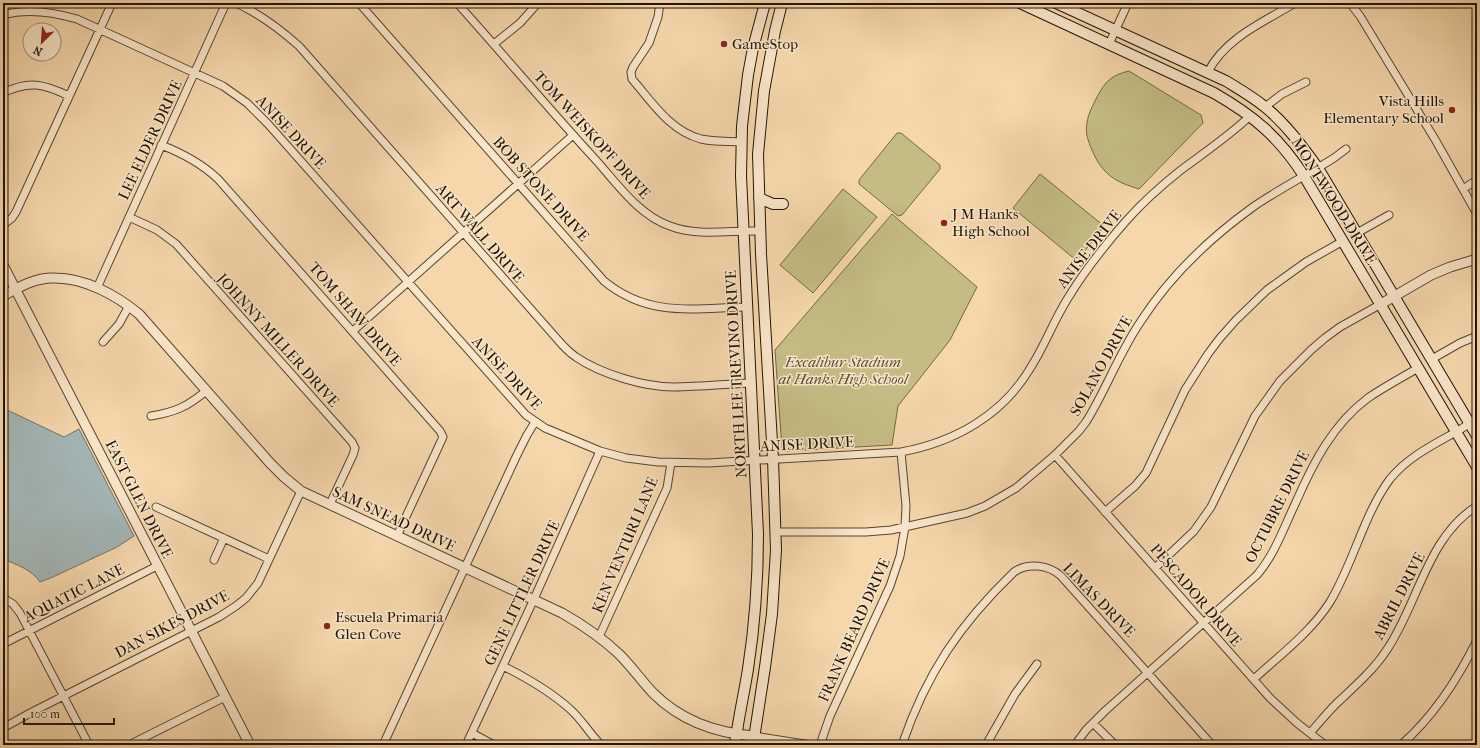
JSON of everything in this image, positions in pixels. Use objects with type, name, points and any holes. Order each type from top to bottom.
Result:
[{"type":"main road","name":"NORTH LEE TREVINO DRIVE","points":[[735,745],[748,668],[758,583],[755,460],[741,176],[742,142],[746,90],[753,48],[765,3]]},
{"type":"main road","name":"NORTH LEE TREVINO DRIVE","points":[[754,740],[774,592],[775,532],[773,459],[760,231],[758,154],[764,91],[775,31],[782,3]]},
{"type":"main road","name":"MONTWOOD DRIVE","points":[[1020,3],[1214,93],[1250,116],[1272,134],[1282,145],[1304,176],[1477,468]]},
{"type":"main road","name":"MONTWOOD DRIVE","points":[[1056,3],[1208,72],[1252,96],[1265,107],[1297,140],[1318,168],[1432,359],[1473,421],[1477,436]]},
{"type":"main road","points":[[746,90],[764,91]]},
{"type":"main road","points":[[759,198],[773,204],[783,204]]},
{"type":"main road","points":[[756,592],[774,592]]},
{"type":"street","points":[[3,226],[16,212],[112,3]]},
{"type":"street","name":"LEE ELDER DRIVE","points":[[97,288],[226,3]]},
{"type":"street","name":"ART WALL DRIVE","points":[[236,3],[256,13],[276,26],[299,46],[558,340],[576,357],[589,364],[632,380],[673,387],[751,382]]},
{"type":"street","name":"BOB STONE DRIVE","points":[[359,3],[604,281],[625,295],[651,305],[676,309],[747,307]]},
{"type":"street","name":"TOM WEISKOPF DRIVE","points":[[457,3],[573,135],[634,202],[647,213],[661,223],[680,230],[698,232],[760,231]]},
{"type":"street","points":[[494,44],[520,22],[538,3]]},
{"type":"street","points":[[660,3],[653,33],[649,43],[633,67],[631,72],[632,79],[663,116],[685,132],[706,139],[742,142]]},
{"type":"street","points":[[1109,44],[1128,3]]},
{"type":"street","points":[[1208,72],[1218,54],[1231,42],[1295,3]]},
{"type":"street","points":[[1350,3],[1360,16],[1477,214]]},
{"type":"street","name":"ANISE DRIVE","points":[[3,15],[27,12],[58,13],[77,19],[223,86],[251,106],[526,415],[535,422],[600,452],[626,458],[671,463],[708,463],[901,452],[935,444],[964,432],[988,416],[1002,404],[1028,373],[1068,298],[1089,266],[1128,219],[1168,180],[1250,116]]},
{"type":"street","points":[[1265,107],[1282,94],[1306,82]]},
{"type":"street","points":[[3,93],[25,85],[47,87],[69,96]]},
{"type":"street","points":[[353,330],[573,135]]},
{"type":"street","name":"TOM SHAW DRIVE","points":[[162,145],[204,167],[218,179],[353,330],[440,431],[443,436],[438,450],[397,536]]},
{"type":"street","name":"SOLANO DRIVE","points":[[775,532],[866,532],[891,530],[967,514],[985,506],[1016,488],[1055,455],[1079,431],[1086,422],[1137,326],[1174,278],[1205,246],[1233,222],[1270,196],[1318,168],[1346,149]]},
{"type":"street","points":[[1463,189],[1477,180]]},
{"type":"street","points":[[1357,233],[1389,214]]},
{"type":"street","name":"JOHNNY MILLER DRIVE","points":[[129,217],[157,230],[176,244],[352,442],[355,448],[353,455],[330,504]]},
{"type":"street","points":[[1105,512],[1135,486],[1146,473],[1185,390],[1220,338],[1267,290],[1306,262],[1343,241]]},
{"type":"street","points":[[1155,568],[1194,531],[1211,507],[1255,416],[1280,381],[1305,355],[1325,338],[1431,275],[1450,267],[1477,259]]},
{"type":"street","name":"EAST GLEN DRIVE","points":[[3,266],[250,745]]},
{"type":"street","name":"SAM SNEAD DRIVE","points":[[3,296],[15,289],[40,280],[54,278],[67,279],[97,288],[114,296],[129,306],[149,324],[270,463],[301,491],[464,568],[534,599],[586,627],[630,665],[653,692],[666,704],[679,714],[704,727],[736,734],[754,740],[811,745]]},
{"type":"street","points":[[103,342],[119,324],[129,306]]},
{"type":"street","points":[[1432,359],[1460,343],[1477,336]]},
{"type":"street","name":"OCTUBRE DRIVE","points":[[1075,745],[1094,723],[1257,575],[1265,565],[1315,461],[1332,435],[1345,419],[1367,399],[1382,388],[1418,368]]},
{"type":"street","points":[[151,416],[166,414],[184,408],[206,391]]},
{"type":"street","points":[[1254,679],[1303,634],[1330,602],[1346,571],[1374,508],[1390,480],[1413,458],[1473,421]]},
{"type":"street","points":[[382,745],[516,457],[535,422]]},
{"type":"street","name":"GENE LITTLER DRIVE","points":[[466,745],[600,452]]},
{"type":"street","name":"FRANK BEARD DRIVE","points":[[820,745],[830,716],[896,569],[902,546],[906,506],[901,452]]},
{"type":"street","name":"PESCADOR DRIVE","points":[[1055,455],[1279,707],[1325,745]]},
{"type":"street","name":"KEN VENTURI LANE","points":[[599,637],[667,488],[671,463]]},
{"type":"street","name":"DAN SIKES DRIVE","points":[[3,728],[236,606],[246,598],[258,583],[301,491]]},
{"type":"street","name":"ABRIL DRIVE","points":[[1310,733],[1325,715],[1359,683],[1383,656],[1400,628],[1440,545],[1455,524],[1477,506]]},
{"type":"street","points":[[156,507],[269,559]]},
{"type":"street","points":[[214,560],[224,538]]},
{"type":"street","name":"AQUATIC LANE","points":[[3,644],[157,566]]},
{"type":"street","name":"LIMAS DRIVE","points":[[902,745],[919,698],[944,654],[966,622],[1014,572],[1020,568],[1034,566],[1042,566],[1058,573],[1074,589],[1212,745]]},
{"type":"street","points":[[3,598],[13,604],[30,630],[89,745]]},
{"type":"street","points":[[1401,745],[1424,723],[1443,698],[1465,664],[1477,640]]},
{"type":"street","points":[[986,745],[1015,694],[1037,664]]},
{"type":"street","points":[[503,666],[535,682],[556,698],[575,715],[601,745]]},
{"type":"street","points":[[129,745],[225,697]]},
{"type":"street","points":[[1094,723],[1115,745]]},
{"type":"street","points":[[472,733],[494,745]]},
{"type":"green space","points":[[1129,71],[1201,115],[1203,123],[1139,189],[1116,180],[1105,171],[1096,158],[1089,143],[1086,126],[1097,97],[1106,83],[1113,77]]},
{"type":"green space","points":[[897,133],[901,133],[940,165],[940,169],[902,215],[898,216],[859,184],[859,180]]},
{"type":"green space","points":[[1040,174],[1104,226],[1077,261],[1013,208]]},
{"type":"green space","points":[[843,189],[877,217],[813,293],[780,265]]},
{"type":"green space","name":"Excalibur Stadium at Hanks High School","points":[[892,214],[977,287],[950,340],[898,406],[892,445],[785,451],[782,449],[775,350]]},
{"type":"shaded area","points":[[3,408],[64,437],[79,429],[134,536],[117,547],[40,582],[28,571],[3,559]]},
{"type":"place","name":"GameStop","points":[[724,44]]},
{"type":"place","name":"Vista Hills Elementary School","points":[[1452,110]]},
{"type":"place","name":"J M Hanks High School","points":[[944,223]]},
{"type":"place","name":"Escuela Primaria Glen Cove","points":[[327,626]]}]
